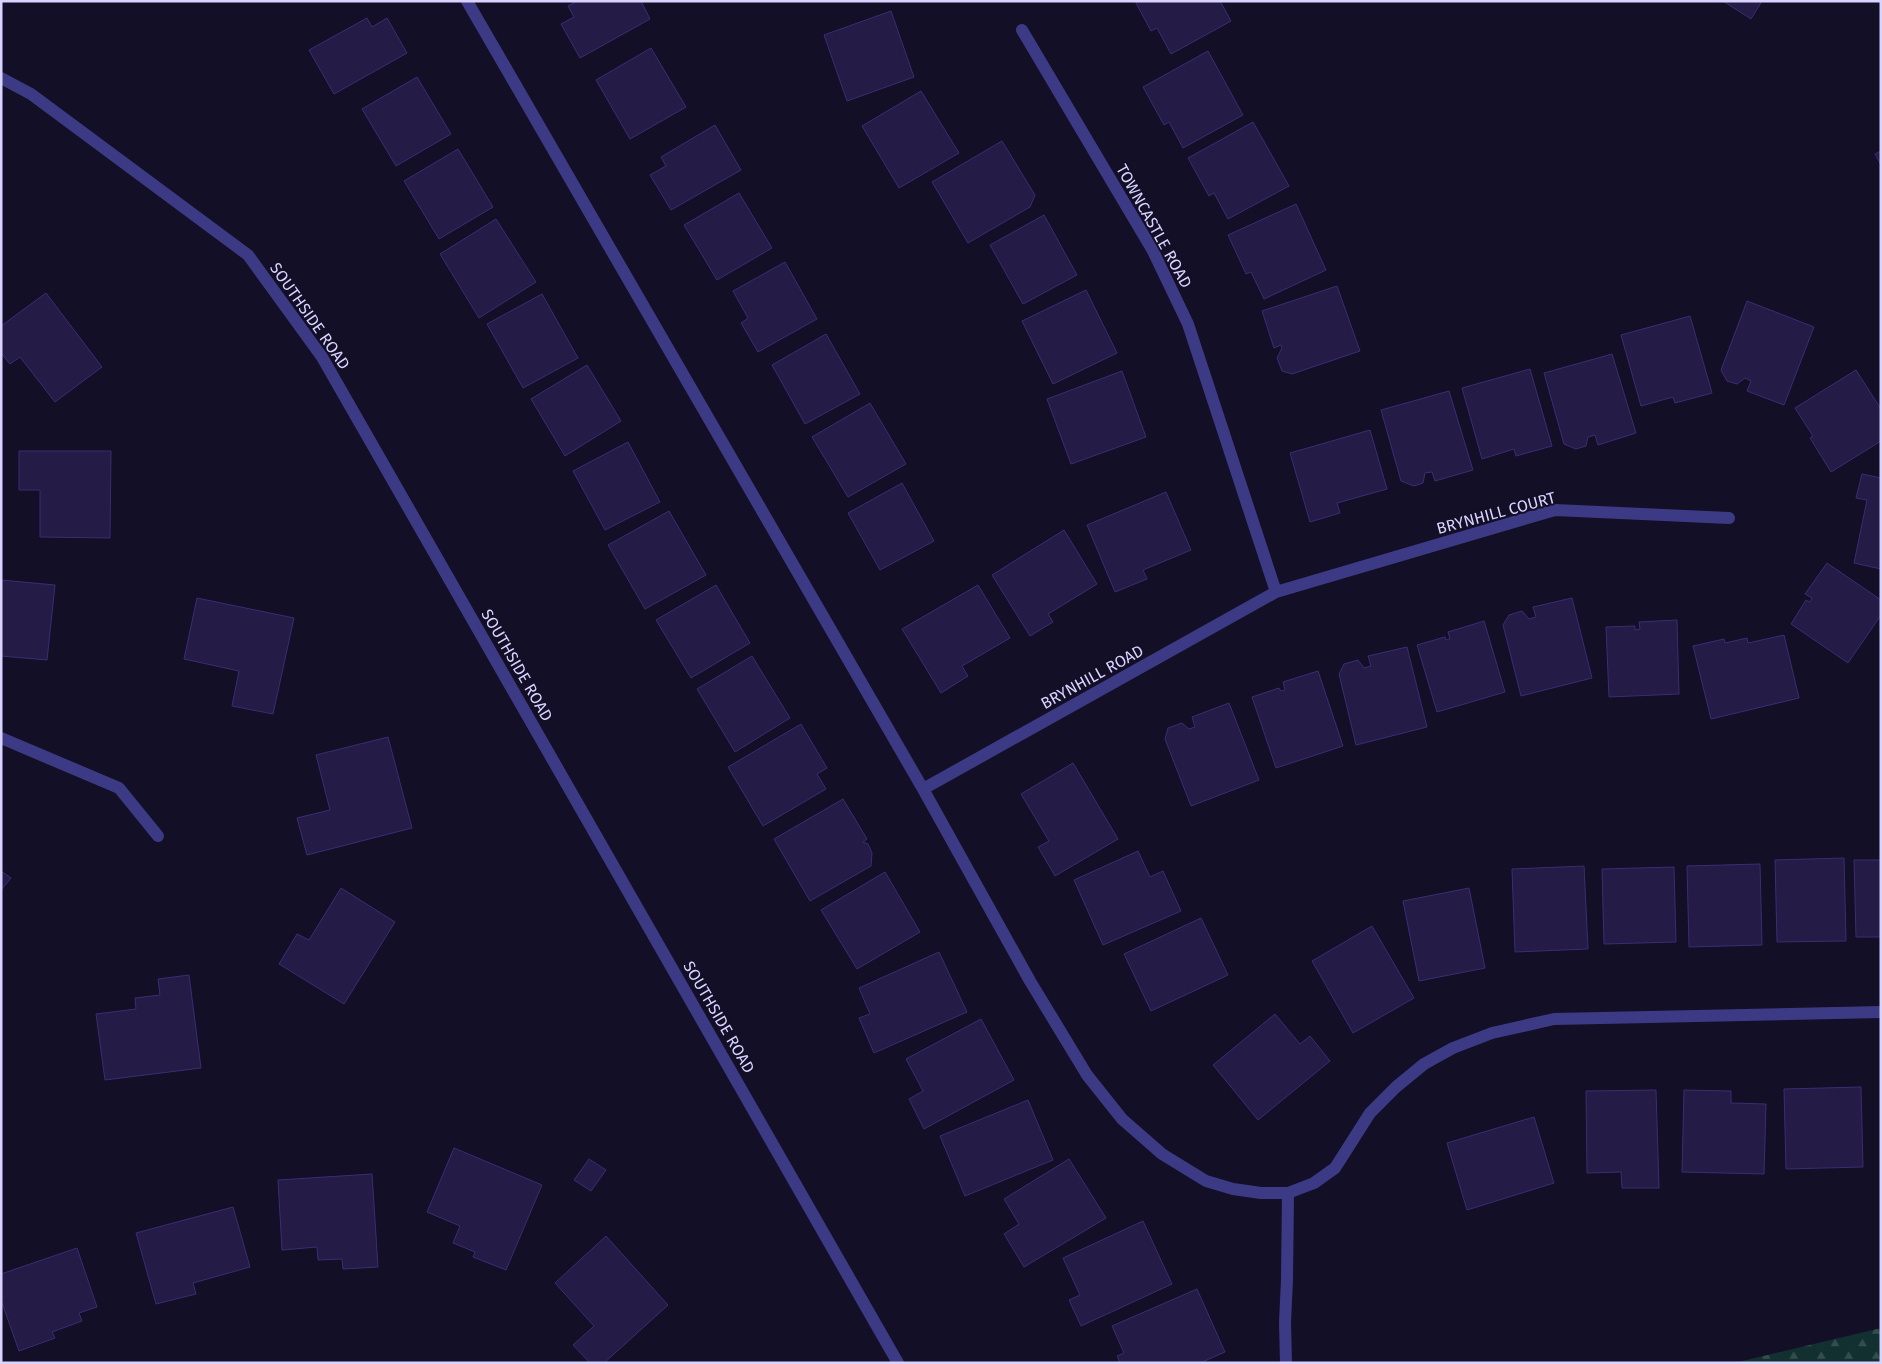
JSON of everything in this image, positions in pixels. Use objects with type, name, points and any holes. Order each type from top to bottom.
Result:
[{"type":"street","points":[[467,1],[923,789],[1030,981],[1087,1075],[1122,1119],[1162,1154],[1206,1181],[1232,1190],[1261,1193],[1288,1192],[1314,1183],[1335,1168],[1370,1114],[1396,1087],[1424,1064],[1454,1048],[1492,1033],[1554,1019],[1881,1012]]},
{"type":"street","name":"TOWNCASTLE ROAD","points":[[1022,30],[1154,251],[1188,324],[1276,592]]},
{"type":"street","name":"SOUTHSIDE ROAD","points":[[1,78],[31,94],[248,255],[322,357],[898,1363]]},
{"type":"street","name":"BRYNHILL COURT","points":[[1276,592],[1556,510],[1729,518]]},
{"type":"street","name":"BRYNHILL ROAD","points":[[923,789],[1276,592]]},
{"type":"street","points":[[1,738],[119,788],[158,836]]},
{"type":"street","points":[[1286,1363],[1288,1192]]},
{"type":"green space","points":[[1881,1328],[1881,1363],[1734,1363]]},
{"type":"building","points":[[577,1],[641,1],[650,19],[580,58],[561,24],[574,17],[568,6]]},
{"type":"building","points":[[1135,1],[1220,1],[1231,21],[1171,54],[1157,28],[1151,31]]},
{"type":"building","points":[[1723,1],[1762,1],[1751,19]]},
{"type":"building","points":[[891,11],[914,77],[847,101],[824,35]]},
{"type":"building","points":[[367,18],[372,27],[387,18],[407,53],[334,94],[309,50]]},
{"type":"building","points":[[651,48],[686,107],[630,139],[596,80]]},
{"type":"building","points":[[1208,51],[1243,115],[1183,148],[1169,122],[1164,125],[1143,87]]},
{"type":"building","points":[[417,77],[451,134],[396,166],[362,109]]},
{"type":"building","points":[[921,91],[959,153],[899,188],[862,126]]},
{"type":"building","points":[[1253,122],[1289,186],[1228,219],[1214,193],[1209,196],[1188,158]]},
{"type":"building","points":[[715,125],[741,170],[671,210],[650,175],[666,166],[661,157]]},
{"type":"building","points":[[1002,141],[1035,195],[1030,207],[968,243],[932,182]]},
{"type":"building","points":[[458,149],[493,207],[439,239],[404,181]]},
{"type":"building","points":[[1881,151],[1881,165],[1875,154]]},
{"type":"building","points":[[739,193],[772,248],[717,280],[684,225]]},
{"type":"building","points":[[1296,204],[1326,270],[1264,299],[1251,272],[1246,274],[1228,235]]},
{"type":"building","points":[[1044,215],[1077,275],[1023,304],[990,245]]},
{"type":"building","points":[[496,219],[536,282],[479,318],[440,254]]},
{"type":"building","points":[[785,262],[817,319],[758,352],[741,323],[748,318],[733,291]]},
{"type":"building","points":[[1337,286],[1360,351],[1292,374],[1282,371],[1277,358],[1282,348],[1281,345],[1274,348],[1262,311]]},
{"type":"building","points":[[1086,290],[1117,353],[1053,384],[1022,321]]},
{"type":"building","points":[[46,293],[102,367],[55,402],[20,357],[10,364],[1,353],[1,326]]},
{"type":"building","points":[[542,294],[578,358],[523,388],[487,324]]},
{"type":"building","points":[[1747,301],[1814,327],[1784,405],[1747,391],[1751,381],[1745,378],[1737,384],[1727,381],[1721,370]]},
{"type":"building","points":[[1690,316],[1712,393],[1675,403],[1673,397],[1641,406],[1621,335]]},
{"type":"building","points":[[826,334],[860,394],[805,424],[772,365]]},
{"type":"building","points":[[1612,354],[1636,433],[1598,445],[1595,435],[1588,437],[1586,446],[1576,449],[1564,444],[1544,373]]},
{"type":"building","points":[[587,365],[621,421],[565,456],[531,399]]},
{"type":"building","points":[[1530,369],[1552,446],[1516,456],[1514,449],[1482,459],[1462,388]]},
{"type":"building","points":[[1856,370],[1881,409],[1881,441],[1831,472],[1810,438],[1813,436],[1795,408]]},
{"type":"building","points":[[1122,371],[1146,437],[1071,464],[1047,399]]},
{"type":"building","points":[[1449,391],[1473,470],[1435,481],[1432,472],[1425,473],[1423,483],[1414,486],[1401,481],[1381,410]]},
{"type":"building","points":[[870,403],[906,464],[848,497],[812,437]]},
{"type":"building","points":[[1370,430],[1387,489],[1337,503],[1340,513],[1310,522],[1290,453]]},
{"type":"building","points":[[628,442],[660,502],[605,530],[573,471]]},
{"type":"building","points":[[19,451],[111,451],[110,538],[40,537],[40,490],[19,490]]},
{"type":"building","points":[[1862,474],[1881,478],[1881,569],[1854,563],[1867,500],[1856,498]]},
{"type":"building","points":[[902,483],[934,541],[880,570],[848,513]]},
{"type":"building","points":[[1166,492],[1191,550],[1143,570],[1147,579],[1115,592],[1087,525]]},
{"type":"building","points":[[669,511],[706,575],[645,609],[608,545]]},
{"type":"building","points":[[1064,530],[1097,584],[1048,614],[1053,622],[1030,636],[992,575]]},
{"type":"building","points":[[1827,563],[1881,600],[1881,615],[1848,663],[1791,624],[1806,600],[1810,602],[1812,598],[1805,594]]},
{"type":"building","points":[[1,580],[55,585],[47,660],[1,656]]},
{"type":"building","points":[[716,585],[750,643],[691,678],[656,620]]},
{"type":"building","points":[[978,585],[1010,638],[962,666],[968,676],[941,693],[902,629]]},
{"type":"building","points":[[197,598],[294,618],[273,714],[232,706],[239,671],[184,659]]},
{"type":"building","points":[[1572,598],[1592,678],[1521,696],[1503,625],[1509,615],[1522,611],[1529,619],[1536,617],[1533,607]]},
{"type":"building","points":[[1677,620],[1679,694],[1609,697],[1606,627],[1635,626],[1635,630],[1640,629],[1639,622]]},
{"type":"building","points":[[1484,621],[1505,692],[1437,712],[1417,645],[1445,637],[1446,640],[1450,639],[1448,632]]},
{"type":"building","points":[[1784,635],[1799,698],[1711,719],[1693,646],[1724,639],[1725,643],[1747,638],[1748,643]]},
{"type":"building","points":[[1407,647],[1427,727],[1356,745],[1339,674],[1344,664],[1358,660],[1364,668],[1371,666],[1368,656]]},
{"type":"building","points":[[752,656],[790,718],[735,752],[697,689]]},
{"type":"building","points":[[1318,671],[1343,746],[1276,768],[1252,697],[1279,688],[1281,691],[1285,690],[1283,682]]},
{"type":"building","points":[[1229,703],[1259,780],[1191,806],[1165,739],[1168,728],[1182,723],[1189,729],[1195,727],[1192,717]]},
{"type":"building","points":[[801,724],[827,768],[817,774],[826,789],[763,826],[728,767]]},
{"type":"building","points":[[388,737],[412,828],[307,855],[297,818],[330,810],[316,755]]},
{"type":"building","points":[[1073,763],[1118,839],[1055,876],[1038,847],[1049,841],[1021,794]]},
{"type":"building","points":[[843,799],[867,839],[863,842],[868,844],[872,853],[871,866],[810,901],[774,839]]},
{"type":"building","points":[[1138,851],[1150,877],[1163,871],[1181,911],[1103,945],[1074,880]]},
{"type":"building","points":[[1844,858],[1846,941],[1777,942],[1775,860]]},
{"type":"building","points":[[1854,860],[1881,860],[1881,937],[1856,937]]},
{"type":"building","points":[[1760,864],[1762,945],[1689,947],[1687,866]]},
{"type":"building","points":[[1584,866],[1588,949],[1515,952],[1512,869]]},
{"type":"building","points":[[1674,867],[1676,942],[1604,944],[1602,869]]},
{"type":"building","points":[[1,871],[11,878],[1,890]]},
{"type":"building","points":[[885,872],[920,932],[857,969],[821,910]]},
{"type":"building","points":[[341,888],[395,922],[344,1004],[279,964],[297,934],[309,940]]},
{"type":"building","points":[[1469,888],[1485,968],[1419,981],[1403,901]]},
{"type":"building","points":[[1201,918],[1228,975],[1151,1011],[1124,954]]},
{"type":"building","points":[[1372,926],[1414,998],[1353,1033],[1312,961]]},
{"type":"building","points":[[939,952],[967,1012],[874,1053],[859,1018],[870,1014],[859,988]]},
{"type":"building","points":[[189,975],[201,1068],[105,1080],[96,1014],[136,1009],[135,998],[160,995],[158,979]]},
{"type":"building","points":[[1275,1014],[1300,1044],[1310,1036],[1330,1061],[1258,1120],[1213,1065]]},
{"type":"building","points":[[981,1019],[1014,1080],[924,1129],[909,1099],[923,1091],[906,1059]]},
{"type":"building","points":[[1861,1087],[1863,1167],[1786,1169],[1784,1089]]},
{"type":"building","points":[[1656,1090],[1659,1188],[1622,1188],[1621,1172],[1587,1173],[1586,1091]]},
{"type":"building","points":[[1684,1090],[1731,1091],[1731,1103],[1766,1104],[1764,1174],[1682,1172]]},
{"type":"building","points":[[1028,1100],[1053,1160],[965,1196],[940,1136]]},
{"type":"building","points":[[1534,1117],[1554,1183],[1467,1210],[1447,1143]]},
{"type":"building","points":[[454,1148],[542,1185],[506,1270],[473,1257],[475,1252],[453,1243],[460,1226],[427,1212]]},
{"type":"building","points":[[589,1159],[606,1170],[591,1191],[574,1180]]},
{"type":"building","points":[[1069,1159],[1106,1218],[1024,1267],[1004,1234],[1019,1224],[1004,1199]]},
{"type":"building","points":[[372,1174],[378,1267],[343,1269],[342,1259],[318,1260],[317,1247],[282,1250],[278,1180]]},
{"type":"building","points":[[233,1207],[250,1267],[193,1283],[196,1294],[156,1304],[136,1233]]},
{"type":"building","points":[[1143,1221],[1172,1284],[1081,1326],[1069,1300],[1080,1295],[1063,1258]]},
{"type":"building","points":[[606,1236],[668,1305],[604,1363],[590,1363],[573,1345],[594,1326],[555,1283]]},
{"type":"building","points":[[77,1248],[97,1307],[79,1313],[82,1321],[52,1332],[55,1338],[19,1351],[1,1300],[1,1274]]},
{"type":"building","points":[[1197,1289],[1225,1352],[1200,1363],[1120,1363],[1117,1356],[1124,1353],[1112,1326]]}]
